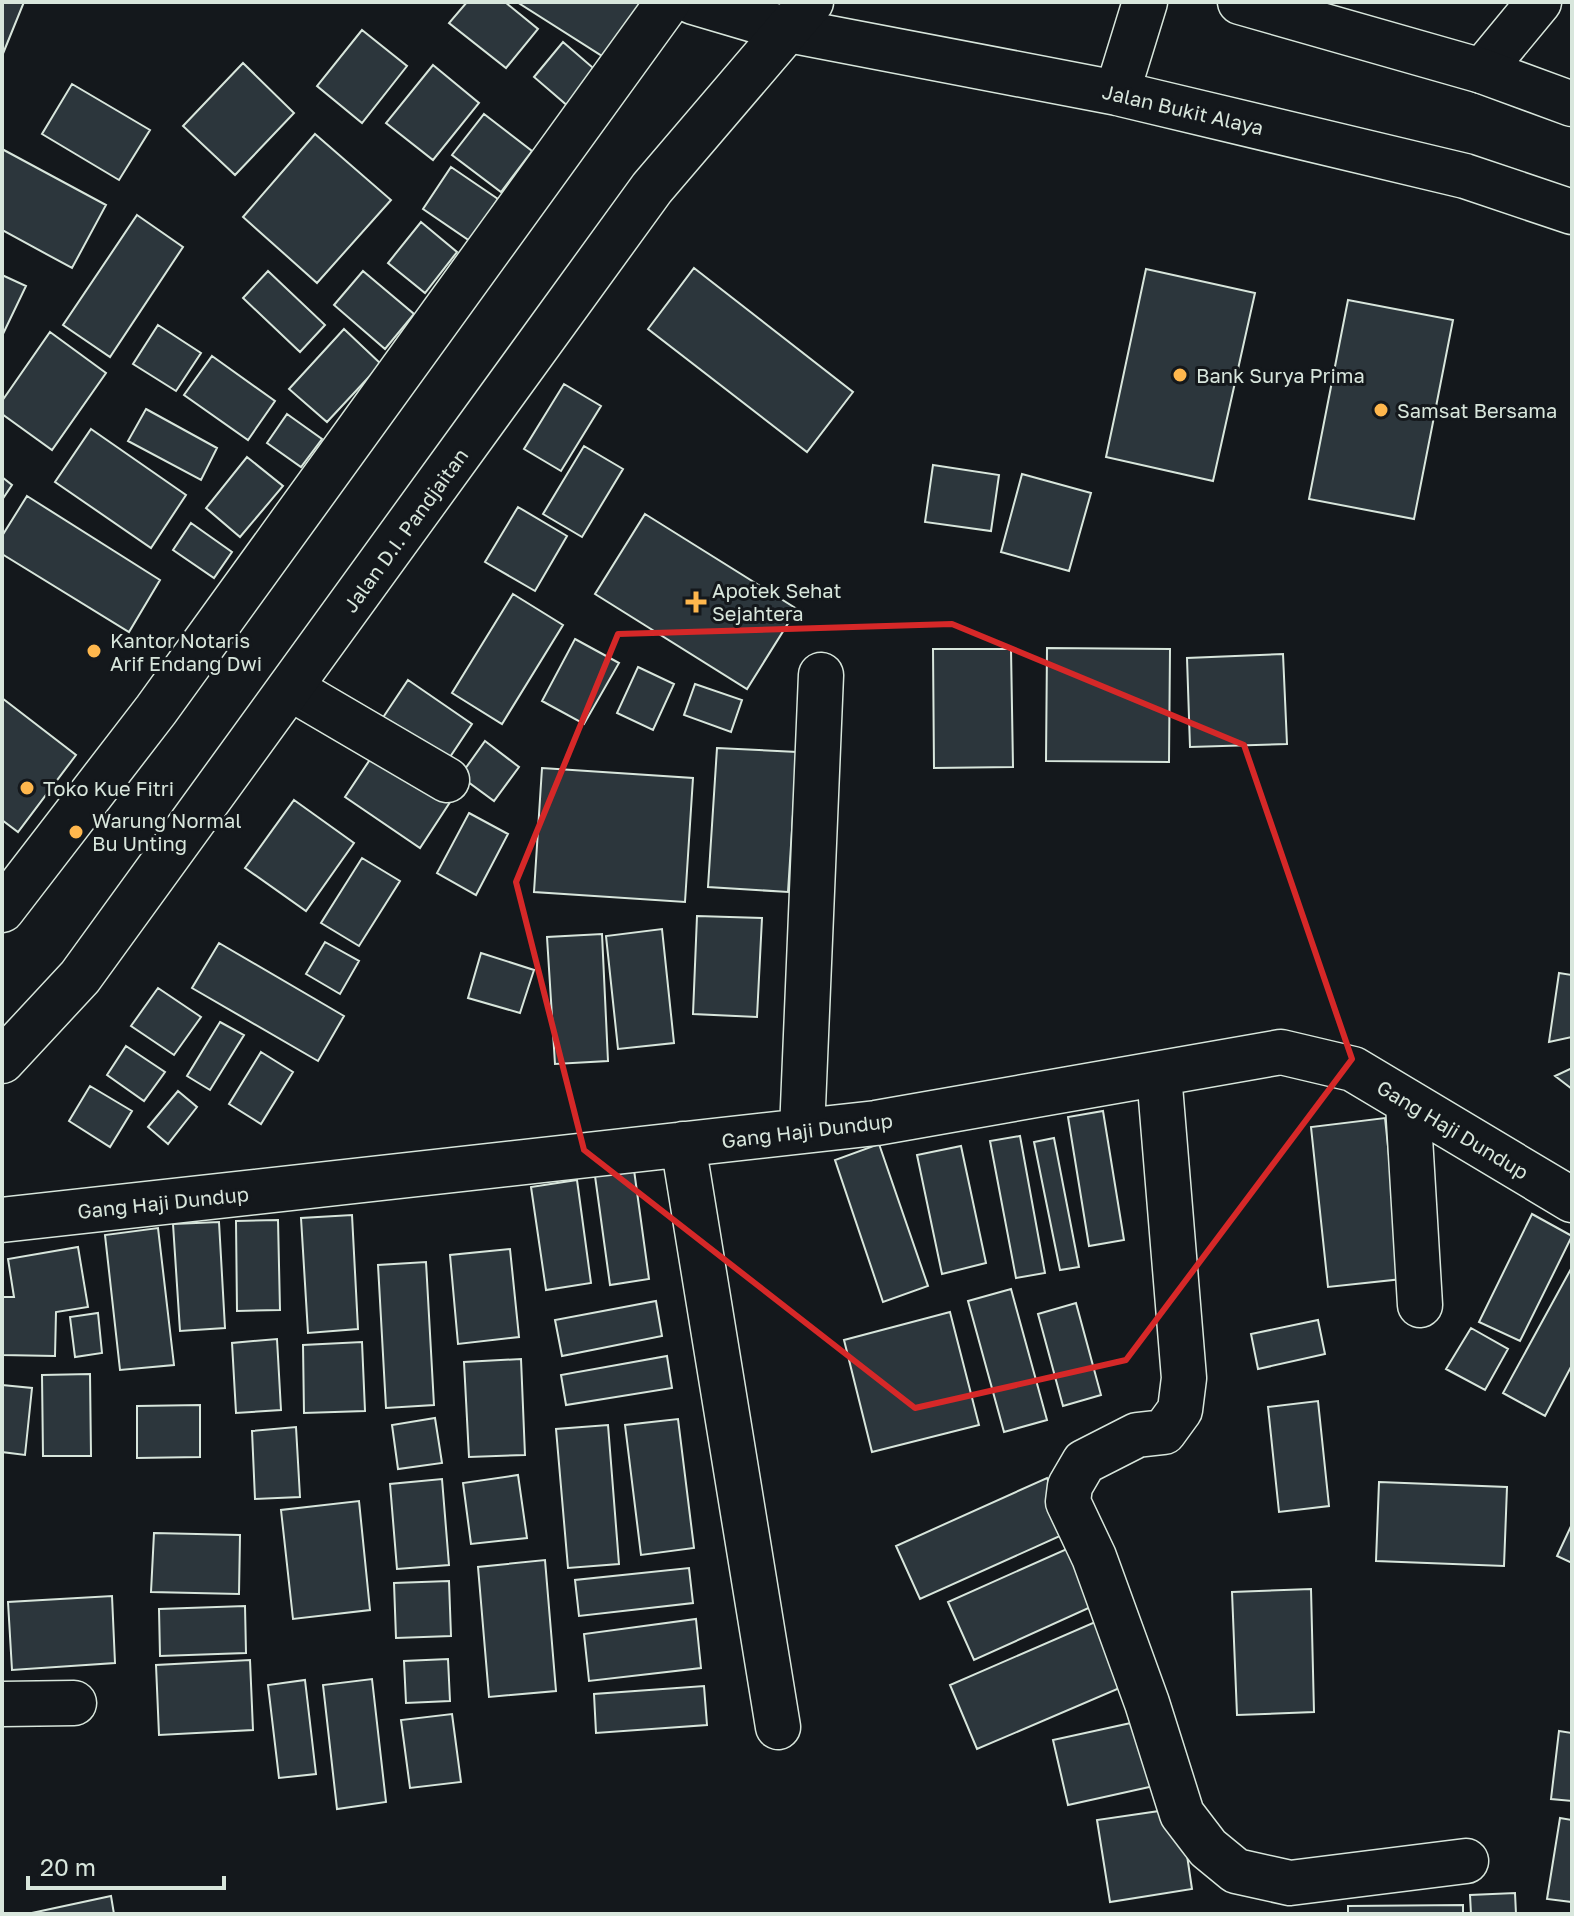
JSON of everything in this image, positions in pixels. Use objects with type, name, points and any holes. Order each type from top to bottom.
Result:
[{"type":"main road","points":[[2,910],[156,710],[668,2]]},
{"type":"main road","name":"Jalan Bukit Alaya","points":[[693,2],[799,16],[1465,176],[1572,212]]},
{"type":"main road","points":[[1117,93],[1145,2]]},
{"type":"main road","points":[[1240,2],[1482,71],[1572,104]]},
{"type":"main road","points":[[1482,71],[1539,2]]},
{"type":"main road","name":"Jalan D.I. Pandjaitan","points":[[2,1061],[80,977],[652,188],[799,16]]},
{"type":"main road","points":[[802,1131],[821,675]]},
{"type":"main road","points":[[290,688],[447,780]]},
{"type":"main road","name":"Gang Haji Dundup","points":[[2,1220],[876,1123],[1281,1052],[1353,1069],[1572,1200]]},
{"type":"main road","points":[[1159,1074],[1184,1378],[1180,1410],[1164,1432],[1137,1435],[1084,1462],[1070,1486],[1068,1502],[1094,1557],[1182,1814],[1208,1848],[1236,1871],[1290,1883],[1466,1861]]},
{"type":"main road","points":[[1408,1104],[1420,1305]]},
{"type":"main road","points":[[683,1144],[778,1727]]},
{"type":"main road","points":[[2,1704],[74,1703]]},
{"type":"highlighted area","points":[[952,624],[1244,745],[1352,1059],[1126,1360],[915,1408],[584,1150],[516,882],[618,634]]},
{"type":"building","points":[[2,2],[24,2],[2,56]]},
{"type":"building","points":[[467,2],[505,2],[538,29],[506,68],[449,23]]},
{"type":"building","points":[[517,2],[647,2],[610,61]]},
{"type":"building","points":[[362,30],[407,66],[362,123],[317,86]]},
{"type":"building","points":[[563,42],[599,73],[569,107],[534,77]]},
{"type":"building","points":[[243,63],[294,113],[235,175],[183,126]]},
{"type":"building","points":[[433,65],[479,103],[433,160],[386,123]]},
{"type":"building","points":[[72,84],[150,130],[119,180],[42,134]]},
{"type":"building","points":[[484,114],[532,151],[501,192],[452,155]]},
{"type":"building","points":[[315,134],[391,200],[317,283],[243,217]]},
{"type":"building","points":[[2,149],[106,205],[72,268],[2,230]]},
{"type":"building","points":[[451,167],[498,199],[470,241],[423,209]]},
{"type":"building","points":[[137,215],[183,247],[110,357],[63,325]]},
{"type":"building","points":[[421,222],[457,252],[425,293],[388,263]]},
{"type":"building","points":[[694,268],[853,392],[807,452],[648,329]]},
{"type":"building","name":"Bank Surya Prima","points":[[1146,269],[1255,293],[1213,481],[1106,457]]},
{"type":"building","points":[[268,271],[325,325],[300,352],[243,298]]},
{"type":"building","points":[[363,271],[414,314],[385,349],[334,305]]},
{"type":"building","points":[[2,275],[26,286],[2,336]]},
{"type":"building","name":"Samsat Bersama","points":[[1348,300],[1453,320],[1414,519],[1309,499]]},
{"type":"building","points":[[158,325],[201,353],[176,391],[133,364]]},
{"type":"building","points":[[344,329],[381,364],[327,422],[289,389]]},
{"type":"building","points":[[50,332],[106,373],[52,450],[2,414],[2,401]]},
{"type":"building","points":[[212,356],[275,401],[248,440],[184,395]]},
{"type":"building","points":[[564,384],[601,406],[561,471],[524,449]]},
{"type":"building","points":[[146,409],[217,448],[201,480],[128,441]]},
{"type":"building","points":[[287,414],[322,439],[301,467],[267,443]]},
{"type":"building","points":[[91,429],[186,495],[151,548],[55,482]]},
{"type":"building","points":[[584,446],[623,469],[582,537],[543,514]]},
{"type":"building","points":[[247,457],[283,486],[240,537],[206,508]]},
{"type":"building","points":[[933,465],[999,475],[991,531],[925,522]]},
{"type":"building","points":[[1022,474],[1091,493],[1069,571],[1001,552]]},
{"type":"building","points":[[2,477],[12,485],[2,500]]},
{"type":"building","points":[[27,496],[160,580],[129,632],[2,554],[2,536]]},
{"type":"building","points":[[518,507],[567,536],[535,591],[485,562]]},
{"type":"building","name":"Apotek Sehat Sejahtera","points":[[645,514],[797,609],[747,689],[595,594]]},
{"type":"building","points":[[191,523],[232,552],[214,578],[173,550]]},
{"type":"building","points":[[513,594],[563,625],[502,724],[452,693]]},
{"type":"building","points":[[575,639],[619,663],[584,724],[542,701]]},
{"type":"building","points":[[1047,648],[1170,649],[1169,762],[1046,761]]},
{"type":"building","points":[[933,649],[1011,649],[1013,767],[934,768]]},
{"type":"building","points":[[1283,654],[1287,744],[1190,747],[1187,658]]},
{"type":"building","points":[[638,667],[674,684],[653,730],[617,713]]},
{"type":"building","points":[[408,680],[472,724],[444,766],[380,722]]},
{"type":"building","points":[[695,684],[742,700],[731,732],[684,715]]},
{"type":"building","name":"Toko Kue Fitri","points":[[2,698],[76,755],[18,832],[2,820]]},
{"type":"building","points":[[485,741],[519,767],[494,801],[460,776]]},
{"type":"building","points":[[381,743],[456,793],[420,848],[345,797]]},
{"type":"building","points":[[717,748],[797,752],[788,892],[708,887]]},
{"type":"building","points":[[542,768],[693,778],[685,902],[534,892]]},
{"type":"building","points":[[294,800],[354,843],[306,911],[245,868]]},
{"type":"building","points":[[469,813],[508,834],[476,895],[437,873]]},
{"type":"building","points":[[362,858],[400,881],[359,946],[321,923]]},
{"type":"building","points":[[697,916],[762,918],[757,1017],[693,1014]]},
{"type":"building","points":[[662,929],[674,1043],[618,1049],[606,936]]},
{"type":"building","points":[[602,934],[608,1061],[555,1064],[547,937]]},
{"type":"building","points":[[325,942],[359,961],[340,994],[306,974]]},
{"type":"building","points":[[219,943],[344,1016],[318,1061],[192,988]]},
{"type":"building","points":[[481,953],[534,970],[520,1013],[468,998]]},
{"type":"building","points":[[1559,973],[1572,975],[1572,1037],[1549,1042]]},
{"type":"building","points":[[158,988],[201,1017],[174,1055],[131,1026]]},
{"type":"building","points":[[220,1022],[244,1035],[210,1090],[187,1076]]},
{"type":"building","points":[[126,1046],[165,1072],[144,1101],[107,1075]]},
{"type":"building","points":[[261,1052],[293,1072],[261,1124],[229,1104]]},
{"type":"building","points":[[1572,1068],[1572,1089],[1555,1076]]},
{"type":"building","points":[[90,1086],[132,1111],[110,1147],[69,1121]]},
{"type":"building","points":[[178,1091],[197,1107],[168,1144],[148,1127]]},
{"type":"building","points":[[1103,1111],[1124,1240],[1089,1246],[1068,1117]]},
{"type":"building","points":[[1385,1118],[1402,1279],[1328,1287],[1311,1127]]},
{"type":"building","points":[[1020,1136],[1045,1273],[1016,1278],[990,1141]]},
{"type":"building","points":[[1054,1138],[1079,1267],[1060,1270],[1034,1142]]},
{"type":"building","points":[[879,1144],[928,1286],[883,1302],[835,1160]]},
{"type":"building","points":[[961,1146],[986,1263],[942,1274],[917,1155]]},
{"type":"building","points":[[634,1170],[649,1279],[610,1285],[595,1176]]},
{"type":"building","points":[[577,1180],[591,1283],[546,1290],[531,1187]]},
{"type":"building","points":[[1532,1214],[1572,1236],[1520,1341],[1479,1322]]},
{"type":"building","points":[[352,1215],[358,1329],[308,1333],[301,1218]]},
{"type":"building","points":[[278,1220],[280,1310],[237,1311],[236,1221]]},
{"type":"building","points":[[219,1222],[225,1328],[180,1331],[173,1224]]},
{"type":"building","points":[[158,1228],[174,1365],[120,1370],[105,1235]]},
{"type":"building","points":[[78,1247],[88,1307],[56,1312],[55,1356],[2,1355],[2,1297],[14,1297],[8,1259]]},
{"type":"building","points":[[510,1249],[519,1337],[458,1344],[450,1255]]},
{"type":"building","points":[[426,1262],[434,1405],[386,1408],[378,1265]]},
{"type":"building","points":[[1572,1267],[1572,1365],[1545,1416],[1503,1393]]},
{"type":"building","points":[[1011,1289],[1047,1420],[1004,1432],[968,1301]]},
{"type":"building","points":[[656,1301],[662,1336],[562,1356],[555,1320]]},
{"type":"building","points":[[1076,1303],[1101,1395],[1063,1406],[1038,1314]]},
{"type":"building","points":[[950,1312],[979,1425],[872,1452],[844,1340]]},
{"type":"building","points":[[98,1313],[102,1353],[75,1357],[70,1317]]},
{"type":"building","points":[[1318,1320],[1325,1354],[1258,1369],[1251,1334]]},
{"type":"building","points":[[1471,1328],[1508,1349],[1485,1390],[1446,1369]]},
{"type":"building","points":[[277,1339],[281,1410],[236,1413],[232,1343]]},
{"type":"building","points":[[362,1342],[365,1411],[304,1413],[303,1345]]},
{"type":"building","points":[[667,1356],[672,1388],[566,1405],[561,1375]]},
{"type":"building","points":[[521,1359],[525,1455],[469,1457],[464,1362]]},
{"type":"building","points":[[90,1374],[91,1456],[43,1456],[42,1375]]},
{"type":"building","points":[[2,1385],[32,1388],[25,1455],[2,1452]]},
{"type":"building","points":[[1318,1401],[1329,1506],[1279,1512],[1268,1407]]},
{"type":"building","points":[[200,1405],[200,1457],[137,1458],[137,1406]]},
{"type":"building","points":[[435,1418],[442,1463],[398,1469],[392,1425]]},
{"type":"building","points":[[678,1419],[694,1548],[641,1555],[625,1425]]},
{"type":"building","points":[[608,1425],[619,1564],[568,1568],[556,1429]]},
{"type":"building","points":[[296,1427],[300,1497],[255,1499],[252,1431]]},
{"type":"building","points":[[518,1475],[527,1538],[471,1544],[463,1483]]},
{"type":"building","points":[[1047,1478],[1071,1531],[920,1599],[896,1546]]},
{"type":"building","points":[[442,1479],[449,1565],[397,1569],[390,1484]]},
{"type":"building","points":[[1379,1482],[1507,1487],[1504,1566],[1376,1561]]},
{"type":"building","points":[[359,1501],[370,1610],[293,1619],[281,1510]]},
{"type":"building","points":[[1572,1524],[1572,1563],[1557,1556]]},
{"type":"building","points":[[154,1533],[240,1535],[239,1594],[151,1592]]},
{"type":"building","points":[[1078,1544],[1104,1601],[974,1660],[948,1602]]},
{"type":"building","points":[[545,1560],[556,1691],[489,1697],[478,1567]]},
{"type":"building","points":[[689,1568],[693,1603],[579,1616],[575,1580]]},
{"type":"building","points":[[449,1581],[451,1636],[396,1638],[394,1583]]},
{"type":"building","points":[[1311,1589],[1314,1712],[1237,1715],[1232,1592]]},
{"type":"building","points":[[112,1596],[115,1663],[12,1670],[8,1602]]},
{"type":"building","points":[[245,1606],[246,1653],[160,1656],[159,1609]]},
{"type":"building","points":[[1109,1616],[1136,1681],[977,1749],[950,1685]]},
{"type":"building","points":[[696,1619],[701,1668],[589,1681],[584,1634]]},
{"type":"building","points":[[448,1659],[450,1701],[406,1703],[404,1661]]},
{"type":"building","points":[[250,1660],[253,1730],[159,1735],[156,1665]]},
{"type":"building","points":[[372,1679],[386,1802],[337,1809],[323,1685]]},
{"type":"building","points":[[305,1680],[316,1774],[279,1778],[268,1685]]},
{"type":"building","points":[[704,1686],[707,1725],[596,1733],[594,1694]]},
{"type":"building","points":[[452,1714],[461,1782],[410,1788],[401,1720]]},
{"type":"building","points":[[1140,1721],[1154,1786],[1068,1805],[1053,1740]]},
{"type":"building","points":[[1559,1731],[1572,1733],[1572,1801],[1551,1799]]},
{"type":"building","points":[[1180,1808],[1192,1889],[1110,1902],[1097,1820]]},
{"type":"building","points":[[1560,1818],[1572,1820],[1572,1902],[1547,1899]]},
{"type":"building","points":[[1515,1893],[1516,1914],[1471,1914],[1470,1895]]},
{"type":"building","points":[[111,1896],[114,1914],[27,1914]]},
{"type":"building","points":[[1463,1905],[1463,1914],[1348,1914],[1348,1906]]},
{"type":"place","name":"Bank Surya Prima","points":[[1180,375]]},
{"type":"place","name":"Samsat Bersama","points":[[1381,410]]},
{"type":"place","name":"Apotek Sehat Sejahtera","points":[[696,602]]},
{"type":"place","name":"Kantor Notaris Arif Endang Dwi","points":[[94,651]]},
{"type":"place","name":"Toko Kue Fitri","points":[[27,788]]},
{"type":"place","name":"Warung Normal Bu Unting","points":[[76,832]]}]
